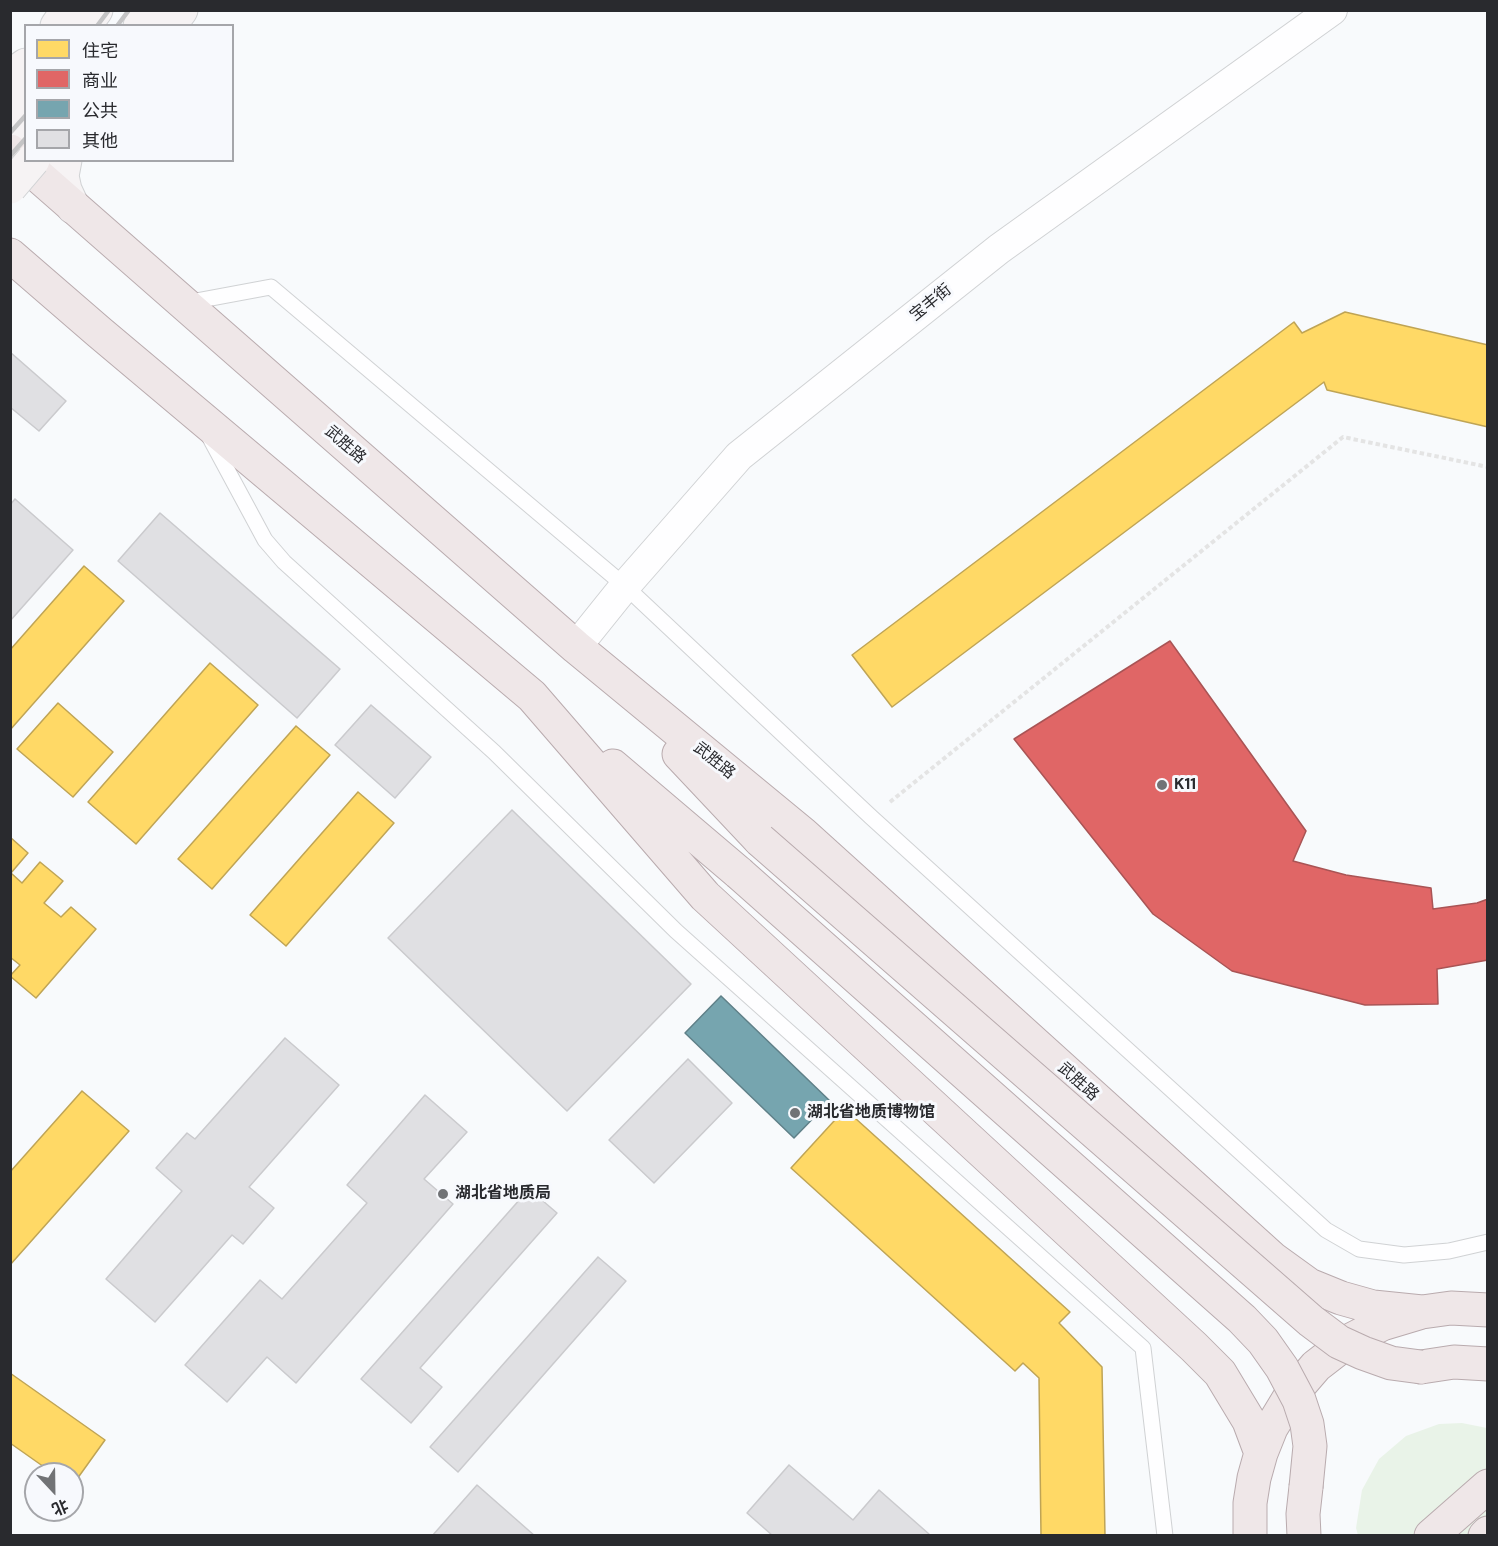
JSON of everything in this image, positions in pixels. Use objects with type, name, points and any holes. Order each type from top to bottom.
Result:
[{"type":"main road","points":[[58,24],[68,10]]},
{"type":"main road","points":[[86,24],[96,10]]},
{"type":"main road","points":[[142,24],[152,10]]},
{"type":"main road","points":[[170,24],[181,10]]},
{"type":"main road","points":[[10,76],[24,66]]},
{"type":"main road","points":[[10,120],[24,103]]},
{"type":"main road","points":[[10,131],[24,149]]},
{"type":"main road","name":"武胜路","points":[[10,151],[24,157]]},
{"type":"main road","points":[[10,187],[43,165]]},
{"type":"main road","name":"武胜路","points":[[43,165],[73,207],[576,647],[803,834],[1273,1259],[1309,1285],[1341,1298],[1373,1307],[1422,1312]]},
{"type":"main road","points":[[17,266],[196,412],[739,873],[1242,1319],[1263,1341],[1282,1368],[1299,1400],[1306,1424],[1310,1446],[1303,1514],[1304,1536]]},
{"type":"main road","points":[[576,647],[760,840],[1272,1288],[1339,1342],[1391,1363],[1421,1367],[1454,1362],[1488,1364]]},
{"type":"main road","points":[[532,696],[705,896],[1220,1373],[1249,1421],[1261,1453]]},
{"type":"main road","points":[[1250,1535],[1250,1503],[1261,1453],[1271,1428],[1291,1395],[1316,1366],[1347,1342],[1382,1324],[1422,1312],[1451,1308],[1488,1310]]},
{"type":"main road","points":[[1431,1536],[1488,1486]]},
{"type":"street","name":"宝丰街","points":[[576,647],[625,586],[739,456],[999,249],[1332,10]]},
{"type":"lane","points":[[183,304],[272,287],[625,586],[871,817],[1326,1230],[1359,1249],[1404,1255],[1449,1251],[1488,1242]]},
{"type":"lane","points":[[196,412],[266,540],[284,562],[494,752],[676,931],[1143,1348],[1165,1536]]},
{"type":"path","points":[[871,817],[1343,438],[1488,467]]},
{"type":"shaded area","points":[[1462,1423],[1487,1428],[1487,1535],[1358,1535],[1356,1528],[1362,1490],[1379,1459],[1406,1436],[1439,1424]]},
{"type":"building: 住宅","points":[[1345,312],[1488,345],[1488,427],[1327,390],[1324,382],[892,707],[852,655],[1294,322],[1302,333]]},
{"type":"building: 住宅","points":[[84,566],[124,601],[10,730],[10,650]]},
{"type":"building: 住宅","points":[[210,663],[258,705],[136,844],[88,802]]},
{"type":"building: 住宅","points":[[58,703],[113,752],[73,797],[17,749]]},
{"type":"building: 住宅","points":[[296,726],[330,755],[212,889],[178,859]]},
{"type":"building: 住宅","points":[[358,792],[394,823],[286,946],[250,915]]},
{"type":"building: 住宅","points":[[10,837],[28,853],[11,873],[22,883],[40,862],[63,881],[44,903],[61,917],[71,907],[96,929],[36,998],[10,976],[20,965],[10,957]]},
{"type":"building: 住宅","points":[[82,1091],[129,1131],[10,1265],[10,1172]]},
{"type":"building: 住宅","points":[[845,1109],[1070,1312],[1059,1323],[1102,1367],[1105,1536],[1041,1536],[1039,1378],[1023,1363],[1015,1371],[791,1168]]},
{"type":"building: 住宅","points":[[10,1373],[105,1440],[84,1469],[84,1462],[37,1462],[10,1443]]},
{"type":"building: 商业","name":"K11","points":[[1170,641],[1306,831],[1293,861],[1346,875],[1431,888],[1433,909],[1477,903],[1488,899],[1488,960],[1437,969],[1438,1004],[1365,1005],[1232,971],[1153,914],[1014,739]]},
{"type":"building: 公共","points":[[721,996],[830,1101],[794,1138],[685,1033]]},
{"type":"building: 其他","points":[[10,352],[66,401],[39,431],[10,407]]},
{"type":"building: 其他","points":[[15,499],[73,550],[10,621],[10,505]]},
{"type":"building: 其他","points":[[160,513],[340,669],[297,718],[118,561]]},
{"type":"building: 其他","points":[[371,705],[431,757],[395,798],[335,745]]},
{"type":"building: 其他","points":[[512,810],[691,984],[567,1111],[388,938]]},
{"type":"building: 其他","points":[[285,1038],[339,1085],[249,1187],[274,1208],[243,1244],[232,1235],[155,1322],[106,1279],[182,1191],[156,1168],[187,1133],[195,1139]]},
{"type":"building: 其他","points":[[688,1059],[732,1103],[654,1183],[609,1140]]},
{"type":"building: 其他","points":[[425,1095],[467,1132],[424,1179],[453,1204],[296,1383],[267,1357],[227,1402],[185,1365],[260,1280],[282,1299],[367,1203],[347,1185]]},
{"type":"building: 其他","points":[[529,1189],[557,1213],[420,1368],[442,1387],[411,1423],[361,1379]]},
{"type":"building: 其他","points":[[598,1257],[626,1281],[458,1472],[430,1447]]},
{"type":"building: 其他","points":[[789,1465],[853,1520],[879,1490],[929,1534],[927,1536],[773,1536],[747,1513]]},
{"type":"building: 其他","points":[[477,1485],[535,1536],[432,1536]]},
{"type":"railway","points":[[98,24],[109,10]]},
{"type":"railway","points":[[118,24],[129,10]]},
{"type":"railway","points":[[10,133],[24,117]]},
{"type":"railway","points":[[10,156],[24,140]]},
{"type":"place","name":"K11","points":[[1162,785]]},
{"type":"place","name":"湖北省地质博物馆","points":[[795,1113]]},
{"type":"place","name":"湖北省地质局","points":[[443,1194]]}]
